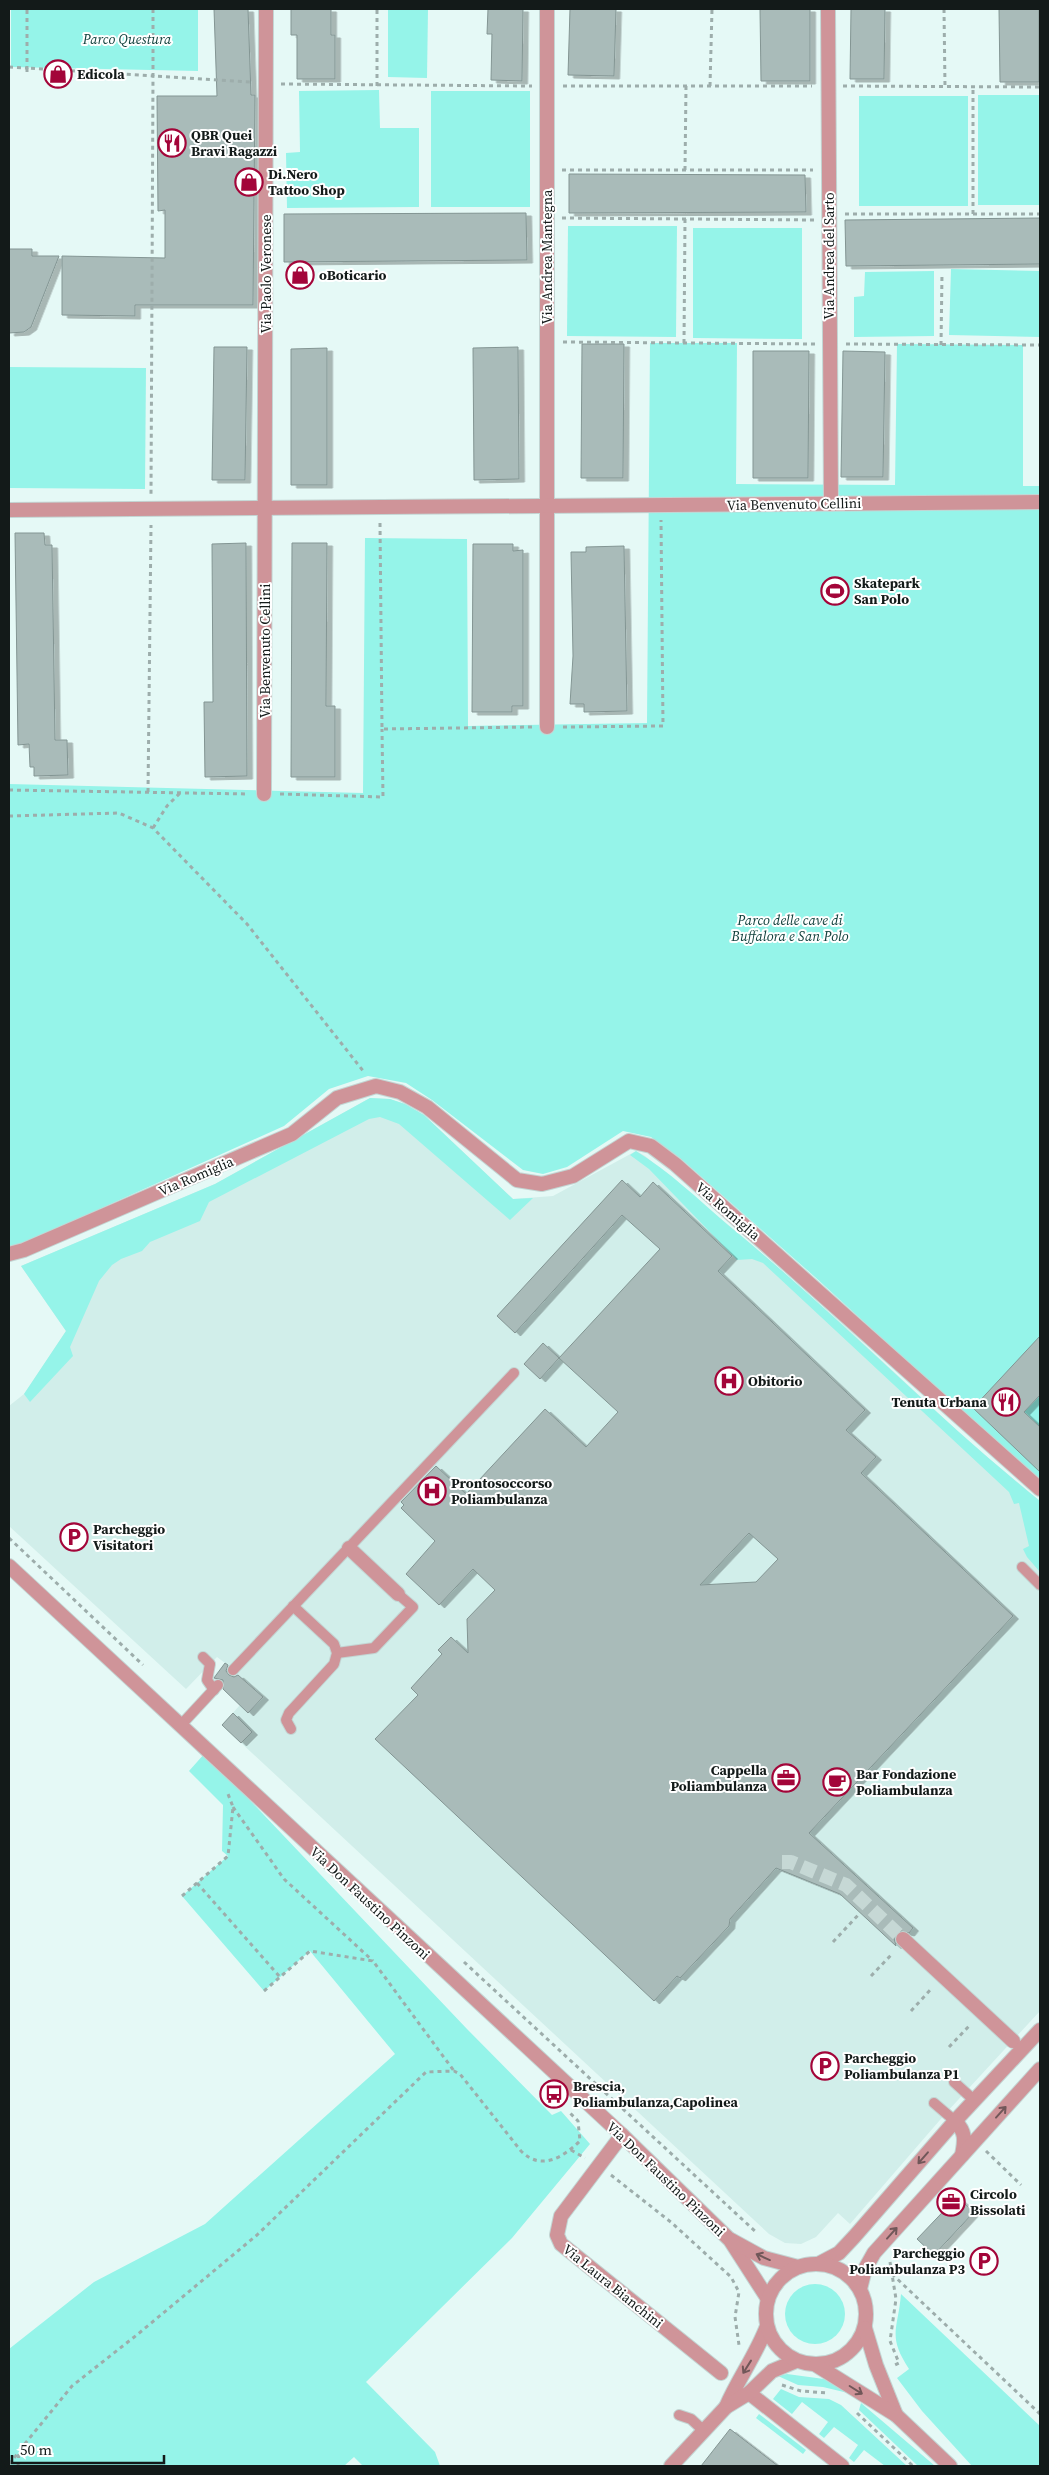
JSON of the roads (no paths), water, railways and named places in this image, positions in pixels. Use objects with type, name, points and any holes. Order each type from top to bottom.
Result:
[{"type":"street","name":"Via Paolo Veronese","points":[[266,9],[266,508]]},
{"type":"street","name":"Via Andrea Mantegna","points":[[547,9],[548,506]]},
{"type":"street","name":"Via Andrea del Sarto","points":[[828,9],[831,504]]},
{"type":"street","name":"Via Benvenuto Cellini","points":[[9,510],[1040,502]]},
{"type":"street","points":[[547,727],[548,506]]},
{"type":"street","name":"Via Benvenuto Cellini","points":[[264,794],[266,508]]},
{"type":"street","name":"Via Romiglia","points":[[9,1254],[24,1250],[292,1134],[336,1098],[376,1086],[400,1092],[427,1107],[517,1180],[542,1184],[574,1176],[629,1141],[651,1146],[732,1214],[1040,1490]]},
{"type":"street","points":[[349,1548],[398,1594]]},
{"type":"street","name":"Via Don Faustino Pinzoni","points":[[9,1566],[181,1725],[294,1833],[622,2135],[730,2240],[768,2299]]},
{"type":"street","points":[[904,1939],[1013,2041]]},
{"type":"street","points":[[726,2407],[767,2326],[768,2299],[779,2280],[798,2267],[820,2263],[839,2252],[854,2238],[955,2122],[1040,2030]]},
{"type":"street","points":[[860,2289],[865,2269],[874,2253],[1040,2069]]},
{"type":"street","points":[[955,2122],[963,2130],[965,2140],[962,2156]]},
{"type":"street","name":"Via Laura Bianchini","points":[[622,2135],[560,2216],[557,2235],[561,2244],[721,2373]]},
{"type":"street","name":"Via Don Faustino Pinzoni","points":[[730,2240],[764,2258],[798,2267]]},
{"type":"street","points":[[820,2263],[843,2271],[860,2289],[867,2308],[865,2328],[876,2365],[896,2415]]},
{"type":"street","points":[[767,2326],[778,2347],[796,2361],[816,2365],[896,2415],[950,2466]]},
{"type":"street","points":[[816,2365],[841,2358],[852,2350],[865,2328]]},
{"type":"street","points":[[671,2466],[726,2407],[749,2393],[772,2371],[796,2361]]},
{"type":"street","points":[[749,2393],[842,2466]]},
{"type":"lane","points":[[233,1670],[514,1373]]},
{"type":"lane","points":[[1022,1568],[1040,1585]]},
{"type":"lane","points":[[336,1653],[374,1648],[412,1607],[398,1594]]},
{"type":"lane","points":[[292,1729],[286,1720],[289,1713],[334,1664],[336,1653],[334,1644],[293,1606]]},
{"type":"lane","points":[[181,1725],[216,1687],[207,1680],[210,1664],[202,1657]]},
{"type":"lane","points":[[954,2082],[975,2101]]},
{"type":"lane","points":[[934,2103],[955,2122]]},
{"type":"lane","points":[[679,2415],[691,2419],[704,2430]]},
{"type":"tunnel","points":[[782,1862],[791,1862],[846,1885],[903,1939]]},
{"type":"place","name":"Edicola","points":[[58,74]]},
{"type":"place","name":"QBR Quei Bravi Ragazzi","points":[[172,143]]},
{"type":"place","name":"Di.Nero Tattoo Shop","points":[[249,182]]},
{"type":"place","name":"oBoticario","points":[[300,275]]},
{"type":"place","name":"Skatepark San Polo","points":[[835,591]]},
{"type":"place","name":"Obitorio","points":[[729,1381]]},
{"type":"place","name":"Tenuta Urbana","points":[[1006,1402]]},
{"type":"place","name":"Prontosoccorso Poliambulanza","points":[[432,1491]]},
{"type":"place","name":"Parcheggio Visitatori","points":[[74,1537]]},
{"type":"place","name":"Cappella Poliambulanza","points":[[786,1778]]},
{"type":"place","name":"Bar Fondazione Poliambulanza","points":[[837,1782]]},
{"type":"place","name":"Parcheggio Poliambulanza P1","points":[[825,2066]]},
{"type":"place","name":"Brescia, Poliambulanza,Capolinea","points":[[554,2094]]},
{"type":"place","name":"Circolo Bissolati","points":[[951,2202]]},
{"type":"place","name":"Parcheggio Poliambulanza P3","points":[[984,2261]]},
{"type":"park label","name":"Parco Questura","points":[[127,39]]},
{"type":"park label","name":"Parco delle cave di Buffalora e San Polo","points":[[790,928]]}]
